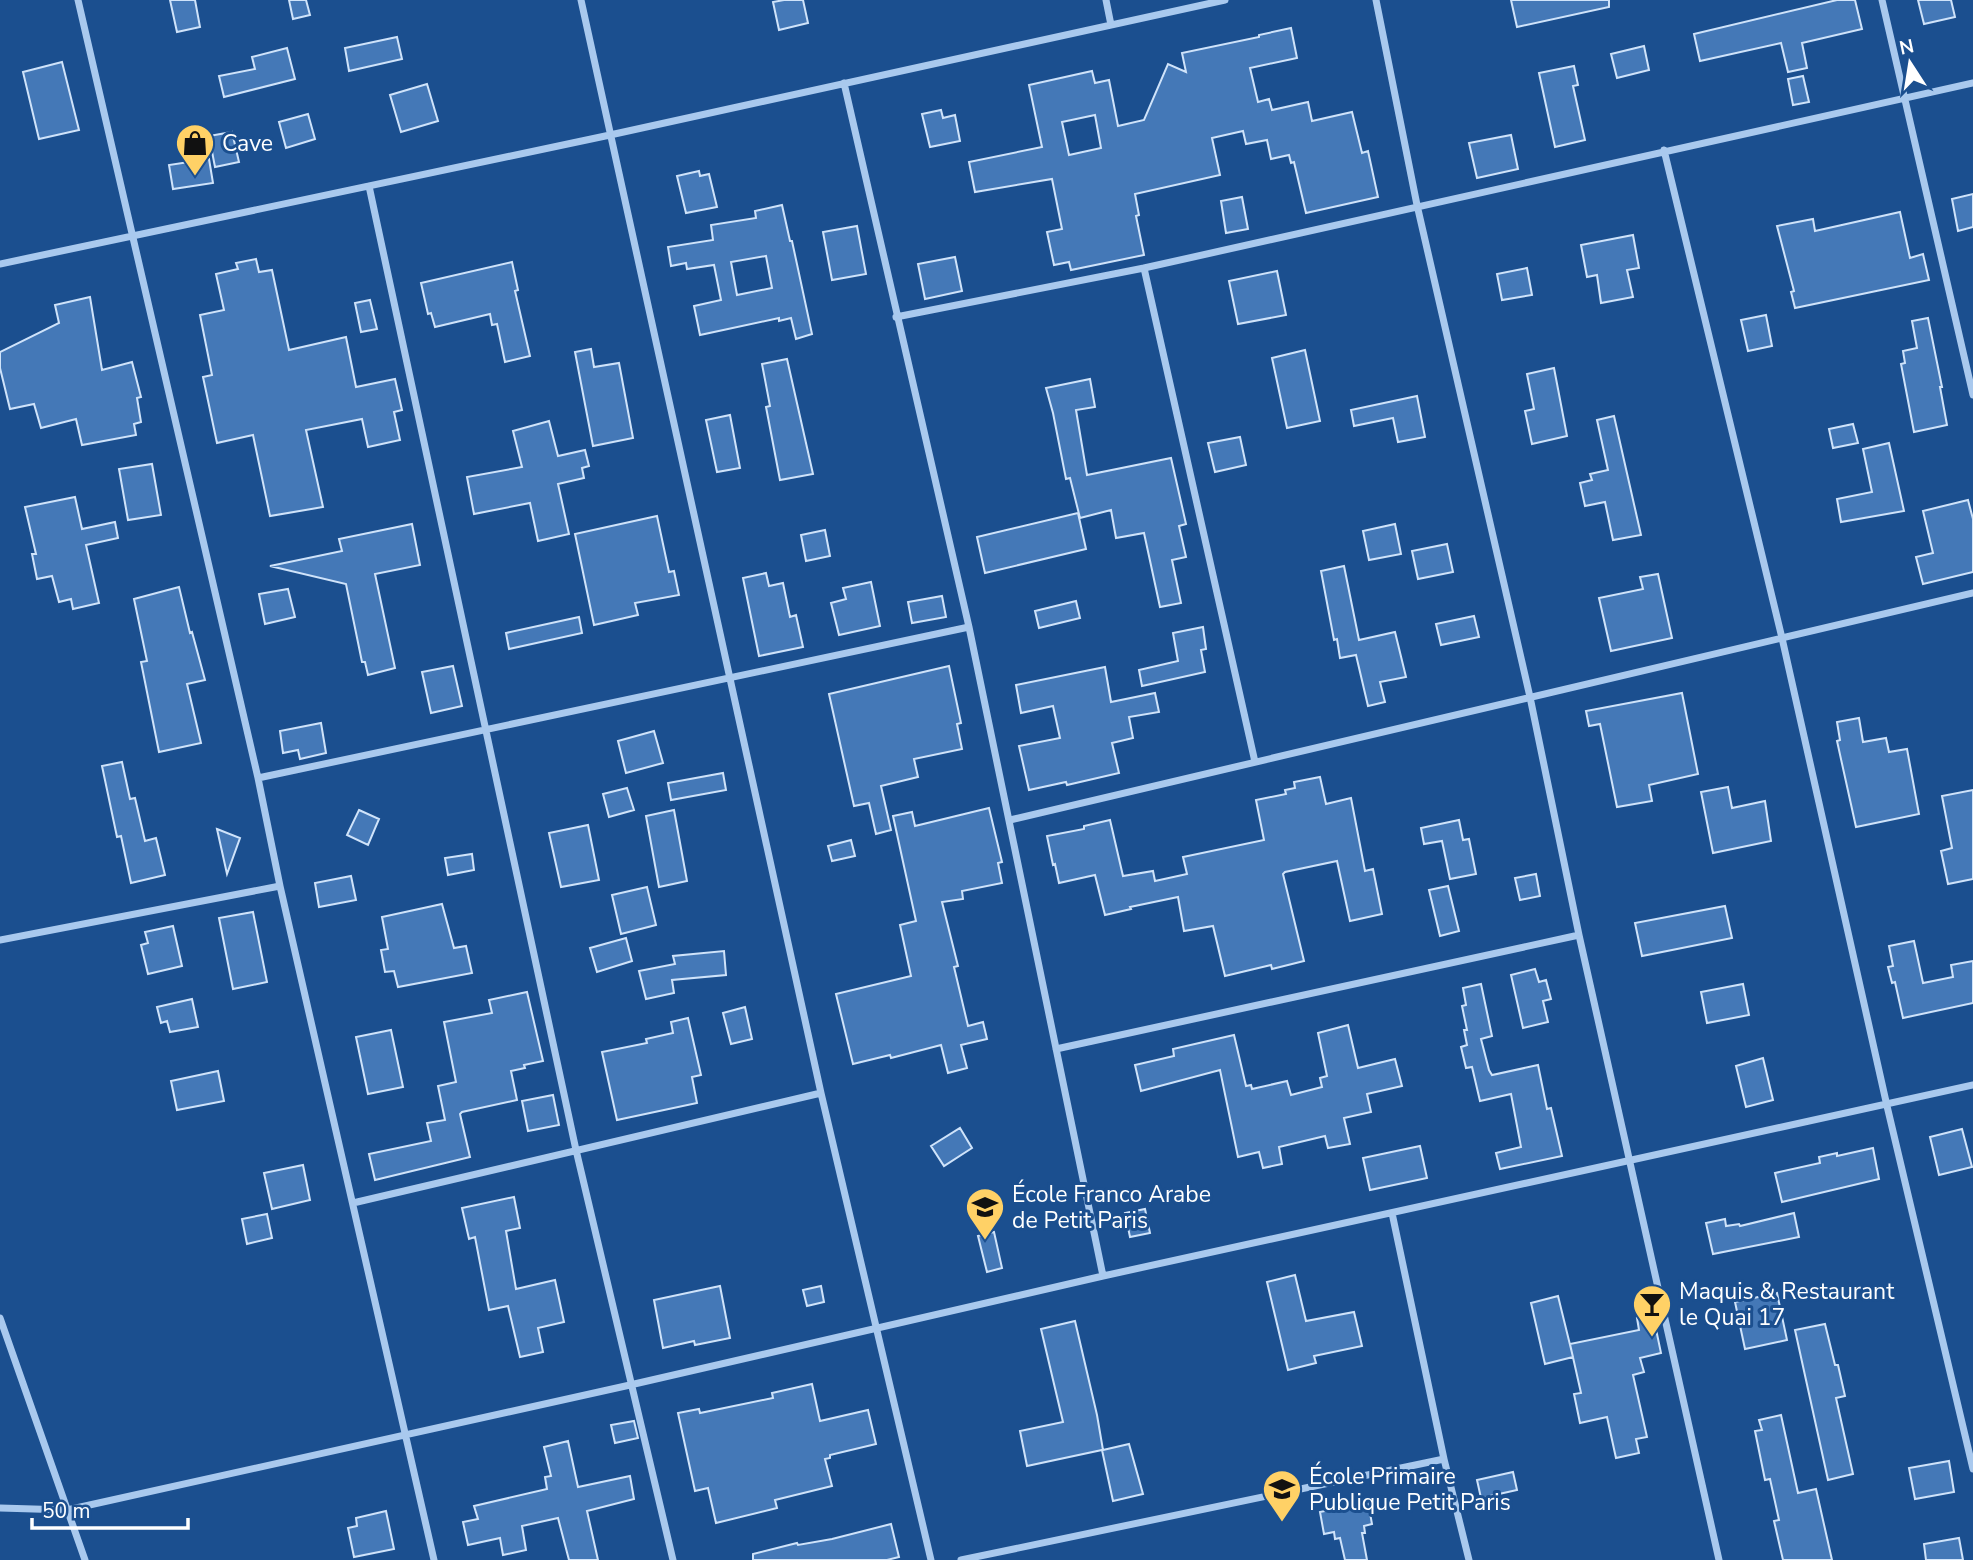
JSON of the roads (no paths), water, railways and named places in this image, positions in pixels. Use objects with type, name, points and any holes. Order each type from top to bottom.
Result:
[{"type":"street","points":[[78,0],[258,778],[279,886],[434,1560]]},
{"type":"street","points":[[581,0],[821,1093],[931,1560]]},
{"type":"street","points":[[1106,0],[1111,25]]},
{"type":"street","points":[[0,264],[369,187],[1224,0]]},
{"type":"street","points":[[1376,0],[1418,205],[1530,697],[1579,935],[1719,1560]]},
{"type":"street","points":[[1882,0],[1973,395]]},
{"type":"street","points":[[844,83],[969,627],[1103,1276]]},
{"type":"street","points":[[896,317],[1144,268],[1973,83]]},
{"type":"street","points":[[1664,150],[1782,638],[1887,1105],[1973,1469]]},
{"type":"street","points":[[369,187],[576,1150],[673,1560]]},
{"type":"street","points":[[1144,268],[1255,762]]},
{"type":"street","points":[[1010,820],[1973,593]]},
{"type":"street","points":[[258,778],[969,627]]},
{"type":"street","points":[[0,940],[279,886]]},
{"type":"street","points":[[1056,1049],[1579,935]]},
{"type":"street","points":[[0,1508],[67,1510],[630,1385],[1103,1276],[1973,1085]]},
{"type":"street","points":[[353,1203],[821,1093]]},
{"type":"street","points":[[1392,1213],[1444,1459],[1469,1560]]},
{"type":"street","points":[[0,1318],[85,1560]]},
{"type":"street","points":[[961,1560],[1444,1459]]},
{"type":"place","name":"Cave","points":[[195,177]]},
{"type":"place","name":"École Franco Arabe de Petit Paris","points":[[985,1241]]},
{"type":"place","name":"Maquis & Restaurant le Quai 17","points":[[1652,1338]]},
{"type":"place","name":"École Primaire Publique Petit Paris","points":[[1282,1523]]}]
